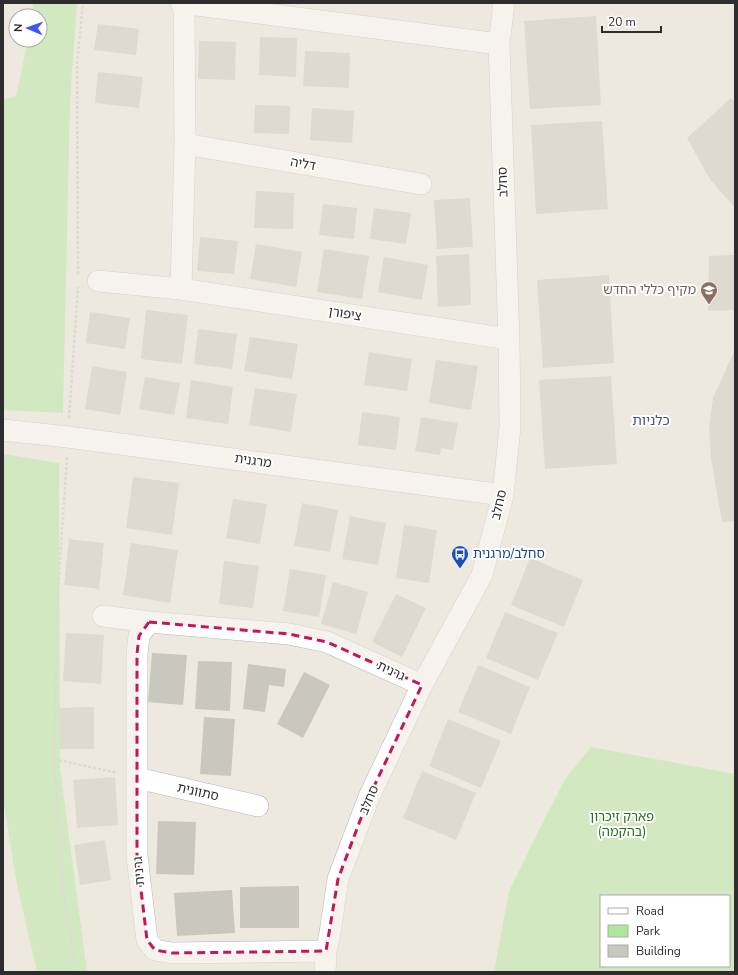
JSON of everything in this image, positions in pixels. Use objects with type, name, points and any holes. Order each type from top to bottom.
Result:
[{"type":"street","points":[[181,289],[185,144],[182,3],[499,44]]},
{"type":"street","name":"סחלב","points":[[325,972],[326,951],[338,879],[369,797],[422,686],[482,575],[503,495],[510,428],[509,339],[499,44],[504,3]]},
{"type":"street","name":"דליה","points":[[185,144],[421,184]]},
{"type":"street","name":"ציפורן","points":[[88,280],[181,289],[509,339]]},
{"type":"street","name":"מרגנית","points":[[3,430],[68,436],[503,495]]},
{"type":"street","name":"גרנית","points":[[103,616],[149,622],[289,634],[327,642],[422,686]]},
{"type":"street","name":"גרנית","points":[[149,622],[139,636],[137,654],[137,856],[146,940],[155,950],[172,953],[326,951]]},
{"type":"street","name":"סתוונית","points":[[137,778],[258,806]]},
{"type":"path","points":[[83,3],[77,63],[88,280]]},
{"type":"path","points":[[76,972],[63,887],[54,759],[57,606],[78,287]]},
{"type":"path","points":[[54,759],[137,778]]},
{"type":"highlighted area","points":[[149,622],[289,634],[327,642],[422,685],[369,797],[338,879],[326,951],[172,953],[155,950],[147,940],[137,856],[137,654],[139,636]]},
{"type":"green space","points":[[33,3],[77,3],[70,101],[63,413],[3,410],[3,100],[16,96],[26,48],[48,48],[48,8],[33,8]]},
{"type":"green space","points":[[3,454],[59,463],[60,768],[87,972],[37,972],[17,885],[3,799]]},
{"type":"green space","name":"פארק זיכרון (בהקמה)","points":[[591,747],[735,774],[735,972],[494,972],[509,891],[565,779]]},
{"type":"building","points":[[596,16],[601,105],[530,109],[524,21]]},
{"type":"building","points":[[98,24],[139,29],[136,55],[94,50]]},
{"type":"building","points":[[260,37],[297,38],[296,77],[259,75]]},
{"type":"building","points":[[199,41],[236,42],[235,80],[198,79]]},
{"type":"building","points":[[305,51],[350,53],[349,88],[303,86]]},
{"type":"building","points":[[98,72],[143,77],[139,108],[95,103]]},
{"type":"building","points":[[731,98],[735,102],[735,208],[709,178],[687,138]]},
{"type":"building","points":[[255,105],[290,106],[289,134],[254,133]]},
{"type":"building","points":[[312,108],[354,111],[352,143],[310,140]]},
{"type":"building","points":[[602,121],[608,209],[536,214],[531,125]]},
{"type":"building","points":[[256,191],[294,193],[293,229],[254,228]]},
{"type":"building","points":[[470,198],[473,247],[437,249],[434,200]]},
{"type":"building","points":[[323,204],[357,208],[354,239],[319,235]]},
{"type":"building","points":[[374,208],[411,213],[406,244],[370,239]]},
{"type":"building","points":[[200,237],[238,241],[234,274],[197,271]]},
{"type":"building","points":[[256,244],[302,252],[296,287],[250,279]]},
{"type":"building","points":[[324,249],[369,256],[362,299],[317,292]]},
{"type":"building","points":[[469,254],[471,305],[438,307],[436,256]]},
{"type":"building","name":"מקיף כללי החדש","points":[[735,255],[735,310],[708,311],[709,256]]},
{"type":"building","points":[[384,257],[428,265],[422,300],[378,292]]},
{"type":"building","points":[[609,275],[614,363],[543,368],[537,280]]},
{"type":"building","points":[[146,310],[188,315],[182,364],[141,359]]},
{"type":"building","points":[[90,312],[130,318],[125,349],[86,343]]},
{"type":"building","points":[[198,329],[237,334],[232,369],[194,364]]},
{"type":"building","points":[[250,337],[298,344],[292,379],[244,371]]},
{"type":"building","points":[[735,349],[735,521],[722,522],[711,458],[709,428],[713,398]]},
{"type":"building","points":[[369,352],[412,359],[407,391],[364,385]]},
{"type":"building","points":[[436,360],[478,366],[471,410],[429,403]]},
{"type":"building","points":[[92,366],[127,372],[120,415],[85,409]]},
{"type":"building","points":[[611,376],[617,464],[545,469],[539,380]]},
{"type":"building","points":[[145,377],[180,383],[174,415],[139,409]]},
{"type":"building","points":[[191,380],[233,387],[228,424],[186,418]]},
{"type":"building","points":[[255,388],[297,394],[291,432],[249,425]]},
{"type":"building","points":[[362,412],[400,417],[396,450],[358,445]]},
{"type":"building","points":[[421,417],[458,423],[453,450],[441,448],[440,455],[415,451]]},
{"type":"building","points":[[133,477],[179,483],[172,535],[126,528]]},
{"type":"building","points":[[233,499],[267,504],[260,544],[226,538]]},
{"type":"building","points":[[302,503],[338,510],[330,552],[294,546]]},
{"type":"building","points":[[350,516],[386,523],[378,565],[342,559]]},
{"type":"building","points":[[404,525],[437,530],[429,583],[396,578]]},
{"type":"building","points":[[69,539],[104,543],[99,589],[64,585]]},
{"type":"building","points":[[131,543],[178,550],[170,603],[123,595]]},
{"type":"building","points":[[530,558],[583,580],[564,627],[511,605]]},
{"type":"building","points":[[224,561],[259,566],[253,608],[219,604]]},
{"type":"building","points":[[290,569],[326,575],[319,617],[283,611]]},
{"type":"building","points":[[333,582],[368,592],[356,634],[321,624]]},
{"type":"building","points":[[396,594],[426,608],[402,657],[372,642]]},
{"type":"building","points":[[505,612],[558,633],[538,680],[486,658]]},
{"type":"building","points":[[66,633],[104,635],[101,684],[63,681]]},
{"type":"building","points":[[152,653],[187,655],[183,705],[148,702]]},
{"type":"building","points":[[198,661],[232,662],[230,711],[195,709]]},
{"type":"building","points":[[248,664],[286,669],[284,687],[269,685],[265,712],[243,709]]},
{"type":"building","points":[[478,665],[530,687],[511,734],[458,712]]},
{"type":"building","points":[[304,672],[330,685],[303,738],[277,724]]},
{"type":"building","points":[[94,707],[94,749],[60,749],[59,708]]},
{"type":"building","points":[[204,717],[235,719],[231,776],[200,774]]},
{"type":"building","points":[[448,719],[501,741],[481,788],[429,766]]},
{"type":"building","points":[[422,771],[476,793],[456,840],[403,818]]},
{"type":"building","points":[[115,777],[118,825],[77,828],[73,780]]},
{"type":"building","points":[[158,821],[196,822],[194,875],[156,874]]},
{"type":"building","points":[[105,840],[111,880],[80,885],[74,845]]},
{"type":"building","points":[[299,886],[299,928],[240,928],[240,887]]},
{"type":"building","points":[[232,890],[235,933],[177,936],[174,893]]},
{"type":"place","name":"מקיף כללי החדש","points":[[709,305]]},
{"type":"place","name":"סחלב/מרגנית","points":[[460,569]]},
{"type":"district","name":"כלניות","points":[[651,420]]}]
